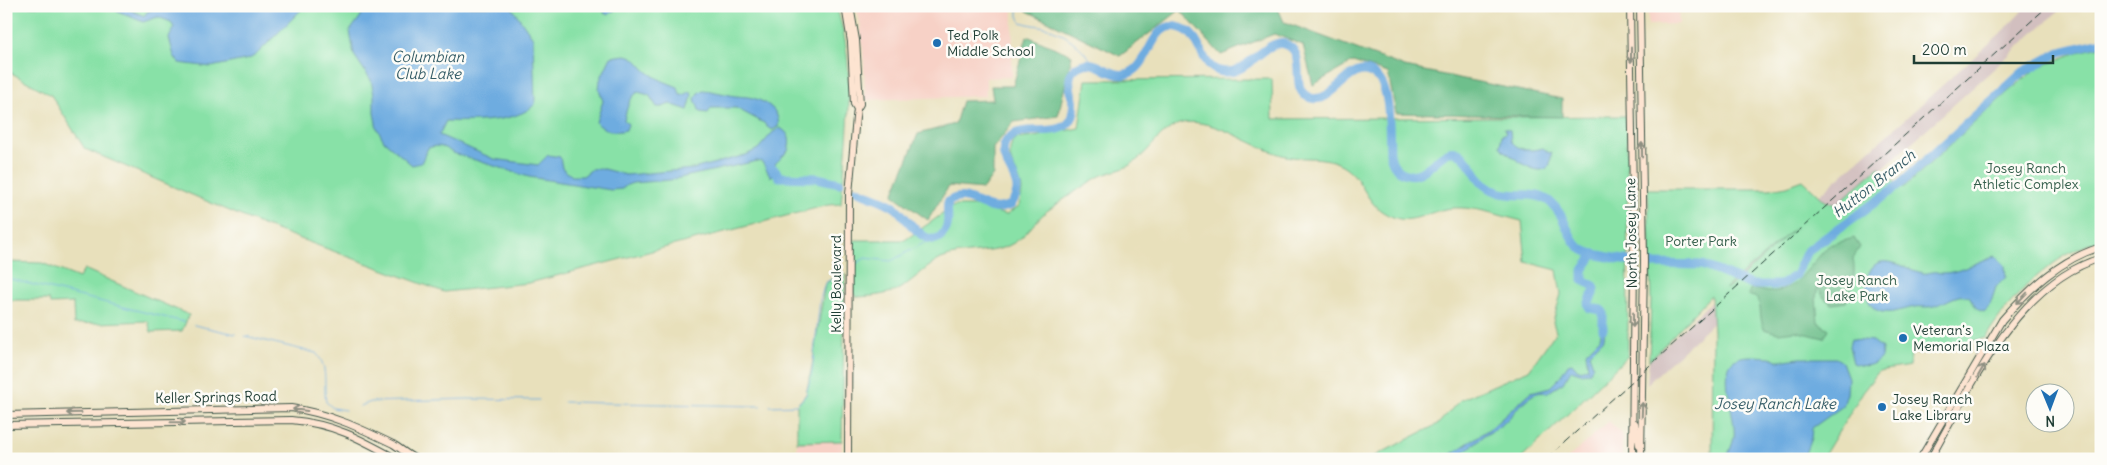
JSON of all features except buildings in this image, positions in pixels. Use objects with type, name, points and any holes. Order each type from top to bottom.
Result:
[{"type":"main road","name":"Kelly Boulevard","points":[[845,6],[851,42],[854,104],[857,109]]},
{"type":"main road","name":"Kelly Boulevard","points":[[848,459],[849,194],[857,109],[860,104],[860,78],[850,6]]},
{"type":"main road","name":"North Josey Lane","points":[[1630,6],[1634,259],[1632,459]]},
{"type":"main road","name":"North Josey Lane","points":[[1640,6],[1644,270],[1641,459]]},
{"type":"main road","points":[[1920,459],[2002,320],[2030,290],[2060,266],[2073,258],[2101,247]]},
{"type":"main road","points":[[1930,459],[2009,329],[2049,286],[2065,274],[2101,258]]},
{"type":"main road","points":[[2060,266],[2065,274]]},
{"type":"main road","name":"Keller Springs Road","points":[[6,415],[291,408],[324,414],[347,422],[394,445],[416,459]]},
{"type":"main road","points":[[1632,408],[1637,442],[1641,445]]},
{"type":"main road","name":"Keller Springs Road","points":[[6,425],[296,420],[326,425],[366,441],[397,459]]},
{"type":"shaded area","name":"Ted Polk Middle School","points":[[856,6],[1013,6],[1012,77],[986,78],[986,96],[865,100],[860,22]]},
{"type":"shaded area","points":[[1648,6],[1678,6],[1679,24],[1648,25]]},
{"type":"shaded area","points":[[2027,6],[2064,6],[1757,281],[1737,275],[1822,193],[2002,32]]},
{"type":"shaded area","points":[[1720,293],[1732,305],[1647,384],[1649,361]]},
{"type":"shaded area","points":[[1609,421],[1622,434],[1622,459],[1567,459]]},
{"type":"shaded area","points":[[842,441],[841,459],[797,459],[797,442]]},
{"type":"green space","points":[[6,6],[837,6],[845,40],[849,81],[847,143],[841,204],[828,205],[529,283],[444,292],[260,224],[85,149],[51,95],[6,70]]},
{"type":"green space","points":[[1027,6],[1277,6],[1284,22],[1405,67],[1562,99],[1562,117],[1396,113],[1388,73],[1353,62],[1313,85],[1303,45],[1274,34],[1221,55],[1180,10],[1120,56],[1027,11]]},
{"type":"green space","points":[[1027,36],[1072,55],[1058,116],[1014,122],[993,148],[993,175],[983,189],[949,186],[928,220],[893,195],[918,134],[955,124],[962,101],[993,100],[991,86],[1013,86]]},
{"type":"green space","points":[[2101,47],[2101,240],[2066,256],[2034,278],[2007,307],[1985,338],[1924,353],[1911,353],[1910,366],[1879,371],[1864,390],[1822,459],[1712,459],[1713,332],[1711,295],[1649,361],[1651,301],[1648,189],[1770,189],[1787,186],[1803,180],[1825,201],[1836,205],[1879,167],[1902,189],[2037,68],[2078,52]],"holes":[[[1795,228],[1738,280],[1726,289]]]},
{"type":"green space","points":[[1272,79],[1273,119],[1627,116],[1628,356],[1521,459],[1369,459],[1438,424],[1460,400],[1529,370],[1556,332],[1553,322],[1561,294],[1557,270],[1526,262],[1522,221],[1461,208],[1441,210],[1417,218],[1399,219],[1383,212],[1376,206],[1356,177],[1342,165],[1327,160],[1282,155],[1207,124],[1194,122],[1174,126],[1137,160],[1126,167],[1098,177],[1079,189],[1042,215],[1020,239],[1008,246],[992,251],[958,254],[941,259],[904,286],[888,293],[857,297],[853,293],[854,240],[905,240],[954,206],[975,206],[1006,215],[1019,206],[1022,190],[1021,183],[1010,154],[1014,139],[1079,128],[1086,80]]},
{"type":"green space","points":[[1854,238],[1860,247],[1853,258],[1853,281],[1846,302],[1832,304],[1824,298],[1818,287],[1816,297],[1818,322],[1829,329],[1824,338],[1795,331],[1778,333],[1764,329],[1757,298],[1748,295],[1751,289],[1769,292],[1782,290],[1796,283],[1829,245]]},
{"type":"green space","points":[[6,262],[42,263],[79,278],[84,269],[189,315],[182,331],[151,332],[148,321],[74,324],[73,303],[50,304],[49,300],[9,300],[8,287],[6,286]]},
{"type":"green space","points":[[845,274],[842,441],[797,442],[797,405],[806,394],[825,283]]},
{"type":"water","points":[[112,6],[121,6],[144,16],[147,12],[159,6],[305,6],[256,55],[249,59],[211,67],[179,63],[174,56],[169,38],[174,28],[171,22],[158,17],[143,22],[113,9]]},
{"type":"water","name":"Columbian Club Lake","points":[[363,6],[511,6],[533,38],[535,104],[517,115],[506,118],[481,121],[446,121],[439,135],[494,159],[538,165],[548,155],[560,157],[562,168],[572,176],[583,176],[592,169],[600,168],[626,175],[693,169],[746,155],[758,149],[773,132],[780,128],[786,132],[789,138],[788,151],[773,166],[776,171],[771,177],[762,162],[757,161],[670,180],[633,183],[622,189],[611,190],[529,177],[453,153],[438,146],[428,148],[421,163],[412,165],[384,141],[377,128],[371,80],[354,55],[350,31],[361,16]]},
{"type":"water","points":[[605,6],[620,6],[608,15],[604,13]]},
{"type":"water","points":[[625,55],[633,57],[646,71],[678,87],[680,95],[691,91],[692,96],[688,110],[670,104],[657,107],[649,95],[638,92],[632,98],[627,108],[624,120],[628,124],[626,130],[610,130],[599,125],[596,122],[603,101],[599,90],[600,80],[611,57]]},
{"type":"water","points":[[703,90],[733,96],[750,97],[763,102],[775,112],[778,127],[772,130],[764,123],[736,108],[711,108],[708,113],[700,112],[695,99],[698,93]]},
{"type":"water","points":[[1504,128],[1510,130],[1511,141],[1522,149],[1535,150],[1543,148],[1549,153],[1552,152],[1549,166],[1539,170],[1533,169],[1504,151],[1500,146],[1502,135],[1506,133]]},
{"type":"water","points":[[1995,256],[2005,266],[2006,277],[1996,287],[1990,305],[1983,312],[1977,309],[1969,296],[1964,295],[1931,307],[1915,307],[1895,312],[1876,310],[1868,299],[1866,289],[1868,276],[1873,266],[1879,262],[1893,263],[1924,273],[1948,273]]},
{"type":"water","points":[[1601,318],[1606,318],[1604,339],[1589,354],[1593,365],[1590,372],[1580,373],[1571,370],[1563,383],[1547,393],[1541,392],[1529,397],[1499,427],[1459,455],[1444,459],[1492,427],[1531,392],[1550,387],[1560,377],[1568,364],[1572,363],[1578,370],[1588,368],[1586,352],[1600,338]]},
{"type":"water","points":[[1851,339],[1873,341],[1882,348],[1881,358],[1875,363],[1868,365],[1853,363],[1849,346]]},
{"type":"water","name":"Josey Ranch Lake","points":[[1739,357],[1771,357],[1778,361],[1799,358],[1836,358],[1842,362],[1848,378],[1847,394],[1843,406],[1812,428],[1811,438],[1803,459],[1726,459],[1734,437],[1727,383],[1730,364]]},
{"type":"waterway","points":[[1018,6],[1018,16],[1021,22],[1045,27],[1059,33],[1078,46],[1093,63]]},
{"type":"waterway","points":[[856,190],[892,205],[919,233],[933,239],[940,237],[946,229],[948,223],[948,202],[954,199],[966,198],[994,208],[1011,205],[1016,196],[1017,188],[1003,153],[1008,139],[1014,134],[1022,132],[1058,129],[1065,126],[1071,120],[1073,113],[1074,106],[1070,78],[1072,72],[1077,67],[1090,64],[1113,73],[1126,74],[1135,70],[1141,63],[1156,36],[1163,30],[1171,27],[1181,28],[1189,32],[1206,61],[1214,69],[1220,71],[1236,70],[1274,45],[1282,43],[1289,46],[1297,58],[1300,89],[1311,98],[1320,98],[1329,94],[1361,71],[1370,72],[1379,79],[1386,94],[1389,114],[1390,156],[1393,164],[1401,172],[1411,175],[1419,173],[1447,153],[1454,152],[1466,159],[1480,180],[1490,189],[1504,194],[1538,196],[1550,202],[1557,209],[1578,246],[1594,254]]},
{"type":"waterway","name":"Hutton Branch","points":[[1652,264],[1702,265],[1752,285],[1781,285],[1796,275],[1807,251],[1898,186],[2023,72],[2060,52],[2101,42]]},
{"type":"waterway","points":[[769,165],[776,171],[779,177],[817,178],[840,183]]},
{"type":"waterway","points":[[856,264],[865,258],[891,261],[933,238]]},
{"type":"waterway","name":"Hutton Branch","points":[[1603,329],[1603,312],[1590,308],[1588,305],[1595,289],[1594,286],[1583,280],[1583,270],[1594,254],[1628,261]]},
{"type":"waterway","points":[[770,406],[797,405],[806,395],[812,372],[820,300],[825,283],[842,272]]},
{"type":"waterway","points":[[6,278],[184,322]]},
{"type":"waterway","points":[[194,325],[235,334]]},
{"type":"waterway","points":[[245,336],[316,353],[323,364],[326,402],[333,408],[345,410]]},
{"type":"waterway","points":[[360,406],[371,402],[467,399],[539,400]]},
{"type":"waterway","points":[[564,402],[761,406]]},
{"type":"railway","points":[[1546,459],[2048,6]]},
{"type":"place","name":"Ted Polk Middle School","points":[[937,43]]},
{"type":"place","name":"Veteran's Memorial Plaza","points":[[1903,338]]},
{"type":"place","name":"Josey Ranch Lake Library","points":[[1882,407]]},
{"type":"park label","name":"Josey Ranch Athletic Complex","points":[[2026,176]]},
{"type":"park label","name":"Porter Park","points":[[1701,241]]},
{"type":"park label","name":"Josey Ranch Lake Park","points":[[1857,288]]}]
